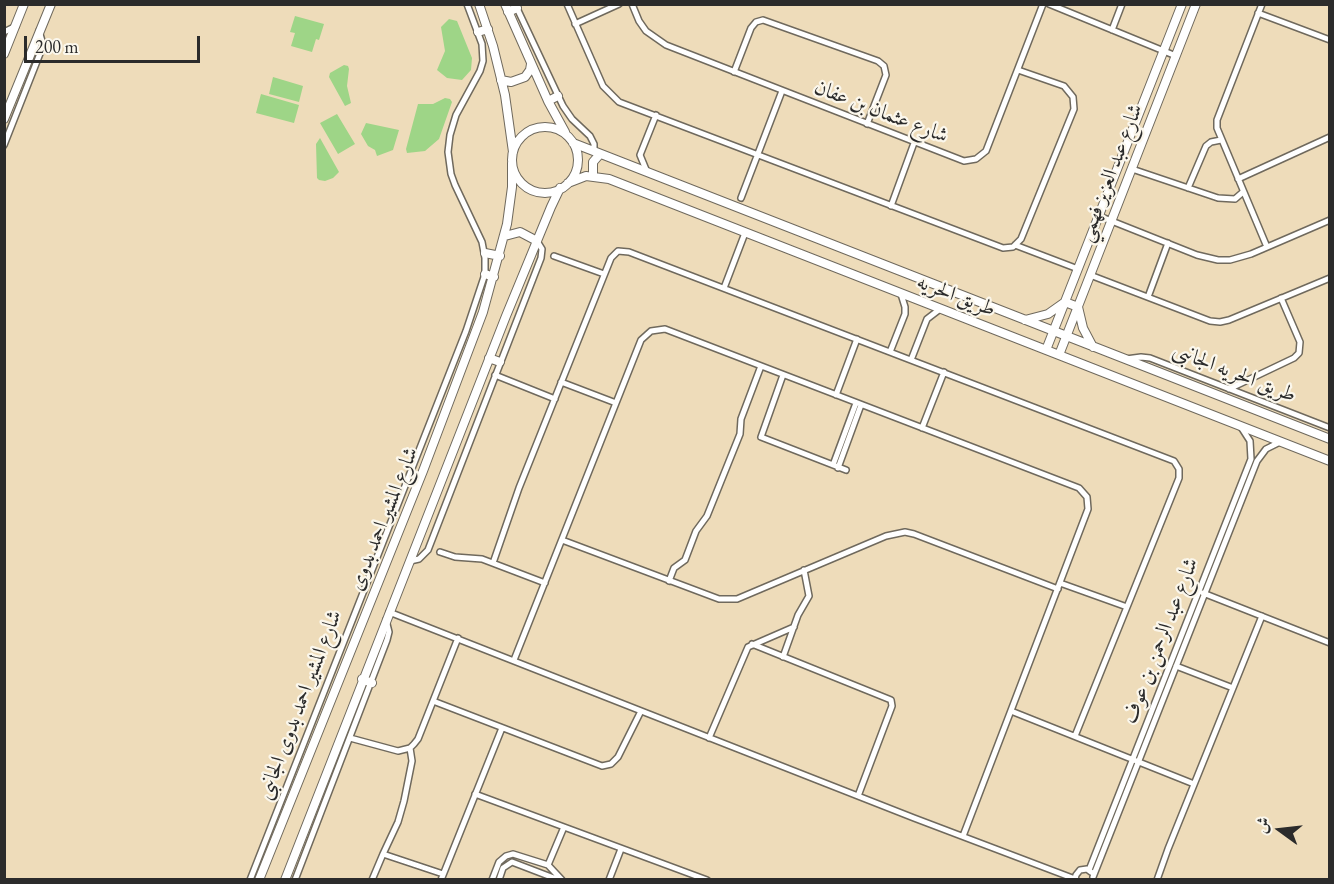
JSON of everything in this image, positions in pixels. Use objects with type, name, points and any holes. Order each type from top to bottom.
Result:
[{"type":"street","points":[[4,54],[24,4]]},
{"type":"street","points":[[4,119],[51,4]]},
{"type":"street","name":"شارع المشير احمد بدوى الجانبى","points":[[250,879],[293,783],[343,639],[466,331],[485,274],[485,253],[480,237],[455,185],[448,152],[456,115],[482,66],[483,50],[467,4]]},
{"type":"street","points":[[478,4],[488,29],[501,80],[509,116],[512,163],[518,178],[529,189],[545,193],[560,189],[568,183],[586,176],[593,176],[593,162],[597,153],[590,136],[567,113],[516,6],[506,8],[548,102],[573,143],[577,154],[577,166],[568,183]]},
{"type":"street","points":[[567,4],[597,76],[610,95],[619,102],[1003,248],[1016,245],[1078,269]]},
{"type":"street","points":[[575,24],[619,4]]},
{"type":"street","name":"شارع عثمان بن عفان","points":[[632,4],[639,21],[656,39],[734,72],[964,161],[976,159],[986,151],[1043,4]]},
{"type":"street","points":[[1049,4],[1176,56]]},
{"type":"street","points":[[1113,30],[1122,4]]},
{"type":"street","name":"شارع عبد العزيز فهمي","points":[[1046,350],[1182,4]]},
{"type":"street","name":"شارع عبد العزيز فهمي","points":[[1059,355],[1196,4]]},
{"type":"street","points":[[1262,4],[1217,128],[1267,247]]},
{"type":"street","points":[[1258,13],[1329,40]]},
{"type":"street","points":[[734,72],[751,28],[756,22],[763,20],[878,61],[884,66],[886,75],[867,124]]},
{"type":"street","points":[[4,33],[15,26]]},
{"type":"street","points":[[478,32],[488,29]]},
{"type":"street","points":[[4,145],[41,51],[42,41],[39,31]]},
{"type":"street","points":[[501,80],[511,82],[525,77],[531,64]]},
{"type":"street","points":[[1016,245],[1021,239],[1074,109],[1070,92],[1064,86],[1018,70]]},
{"type":"street","points":[[741,198],[782,91]]},
{"type":"street","points":[[548,102],[558,96]]},
{"type":"street","points":[[621,162],[640,155],[656,115]]},
{"type":"street","points":[[513,153],[519,139],[531,130],[554,128],[567,136]]},
{"type":"street","points":[[1238,179],[1329,138]]},
{"type":"street","points":[[1188,188],[1206,146],[1216,140],[1221,140]]},
{"type":"street","name":"طريق الحريه","points":[[573,143],[1329,439]]},
{"type":"street","points":[[891,206],[914,143]]},
{"type":"street","points":[[640,155],[648,173]]},
{"type":"street","name":"شارع المشير احمد بدوى","points":[[259,879],[293,783],[423,471],[494,277],[505,236],[511,200],[512,163]]},
{"type":"street","points":[[1132,169],[1229,200],[1244,192]]},
{"type":"street","name":"طريق الحريه","points":[[593,176],[609,179],[1329,461]]},
{"type":"street","name":"شارع المشير احمد بدوى","points":[[285,879],[489,358],[553,201],[560,189]]},
{"type":"street","points":[[1099,216],[1197,255],[1218,260],[1241,258],[1329,220]]},
{"type":"street","points":[[410,561],[419,559],[428,550],[541,258],[542,249],[537,241],[520,232],[505,236]]},
{"type":"street","points":[[724,288],[745,233]]},
{"type":"street","points":[[1148,297],[1168,243]]},
{"type":"street","points":[[494,563],[519,488],[610,258],[618,251],[624,251],[1170,459],[1178,465],[1179,478],[1075,736]]},
{"type":"street","points":[[485,253],[500,256]]},
{"type":"street","points":[[554,256],[604,274]]},
{"type":"street","points":[[485,274],[494,277]]},
{"type":"street","points":[[1090,275],[1210,321],[1220,322],[1329,278]]},
{"type":"street","points":[[890,352],[905,314],[901,294]]},
{"type":"street","points":[[1229,389],[1294,358],[1299,353],[1300,342],[1281,298]]},
{"type":"street","points":[[1024,320],[1048,314],[1065,302],[1078,307],[1083,328],[1093,346]]},
{"type":"street","points":[[911,360],[927,319],[940,309]]},
{"type":"street","points":[[514,660],[641,340],[645,335],[658,329],[665,329],[1079,489],[1088,503],[1088,509],[963,836]]},
{"type":"street","points":[[836,395],[857,339]]},
{"type":"street","points":[[489,358],[500,362]]},
{"type":"street","name":"طريق الحريه الجانبى","points":[[1125,359],[1150,358],[1329,428]]},
{"type":"street","points":[[669,581],[674,568],[685,560],[696,531],[707,516],[740,434],[741,419],[761,366]]},
{"type":"street","points":[[922,428],[944,372]]},
{"type":"street","points":[[495,375],[555,399]]},
{"type":"street","points":[[783,375],[761,437],[846,471]]},
{"type":"street","points":[[561,382],[616,403]]},
{"type":"street","points":[[835,466],[859,404]]},
{"type":"street","name":"شارع عبد الرحمن بن عوف","points":[[1089,870],[1176,666],[1251,459],[1250,441],[1239,426]]},
{"type":"street","name":"شارع عبد الرحمن بن عوف","points":[[1093,878],[1136,760],[1257,461],[1266,449],[1280,442]]},
{"type":"street","points":[[562,540],[710,597],[728,600],[886,536],[905,532],[1059,586],[1127,607]]},
{"type":"street","points":[[440,552],[455,557],[477,558],[494,563],[544,583]]},
{"type":"street","points":[[783,657],[809,596],[804,570]]},
{"type":"street","points":[[1202,593],[1329,643]]},
{"type":"street","points":[[295,879],[372,683],[388,636],[387,616],[458,638],[709,738],[1075,879],[1078,871],[1082,869],[1089,870],[1093,878]]},
{"type":"street","points":[[1157,879],[1262,616]]},
{"type":"street","points":[[709,738],[746,649],[752,644],[794,627]]},
{"type":"street","points":[[350,738],[398,751],[410,748],[418,739],[458,638]]},
{"type":"street","points":[[752,644],[892,702],[858,796]]},
{"type":"street","points":[[1176,666],[1233,688]]},
{"type":"street","points":[[362,679],[372,683]]},
{"type":"street","points":[[433,702],[597,765],[607,766],[618,757],[641,711]]},
{"type":"street","points":[[1011,711],[1194,784]]},
{"type":"street","points":[[383,855],[442,877],[502,728]]},
{"type":"street","points":[[372,879],[398,822],[412,761],[410,748]]},
{"type":"street","points":[[476,794],[707,879]]},
{"type":"street","points":[[548,865],[564,827]]},
{"type":"street","points":[[609,879],[621,849]]},
{"type":"street","points":[[499,879],[502,859],[510,854],[548,865],[561,879]]},
{"type":"street","points":[[517,862],[519,855]]},
{"type":"street","points":[[492,879],[500,867],[517,862],[561,879]]},
{"type":"green space","points":[[295,16],[324,24],[312,52],[291,46],[295,33],[290,32]]},
{"type":"green space","points":[[449,19],[457,21],[472,58],[471,70],[462,80],[447,78],[437,70],[445,51],[441,27]]},
{"type":"green space","points":[[344,65],[349,69],[347,86],[351,103],[345,106],[329,77],[330,73]]},
{"type":"green space","points":[[273,77],[303,86],[299,102],[269,94]]},
{"type":"green space","points":[[261,94],[299,105],[294,123],[256,113]]},
{"type":"green space","points":[[445,98],[452,102],[439,139],[425,151],[407,153],[406,149],[418,104],[433,104]]},
{"type":"green space","points":[[337,114],[355,144],[338,154],[320,123]]},
{"type":"green space","points":[[366,123],[399,130],[393,150],[377,156],[375,150],[368,146],[361,134]]},
{"type":"green space","points":[[320,138],[339,172],[333,178],[325,181],[317,178],[316,144]]}]
